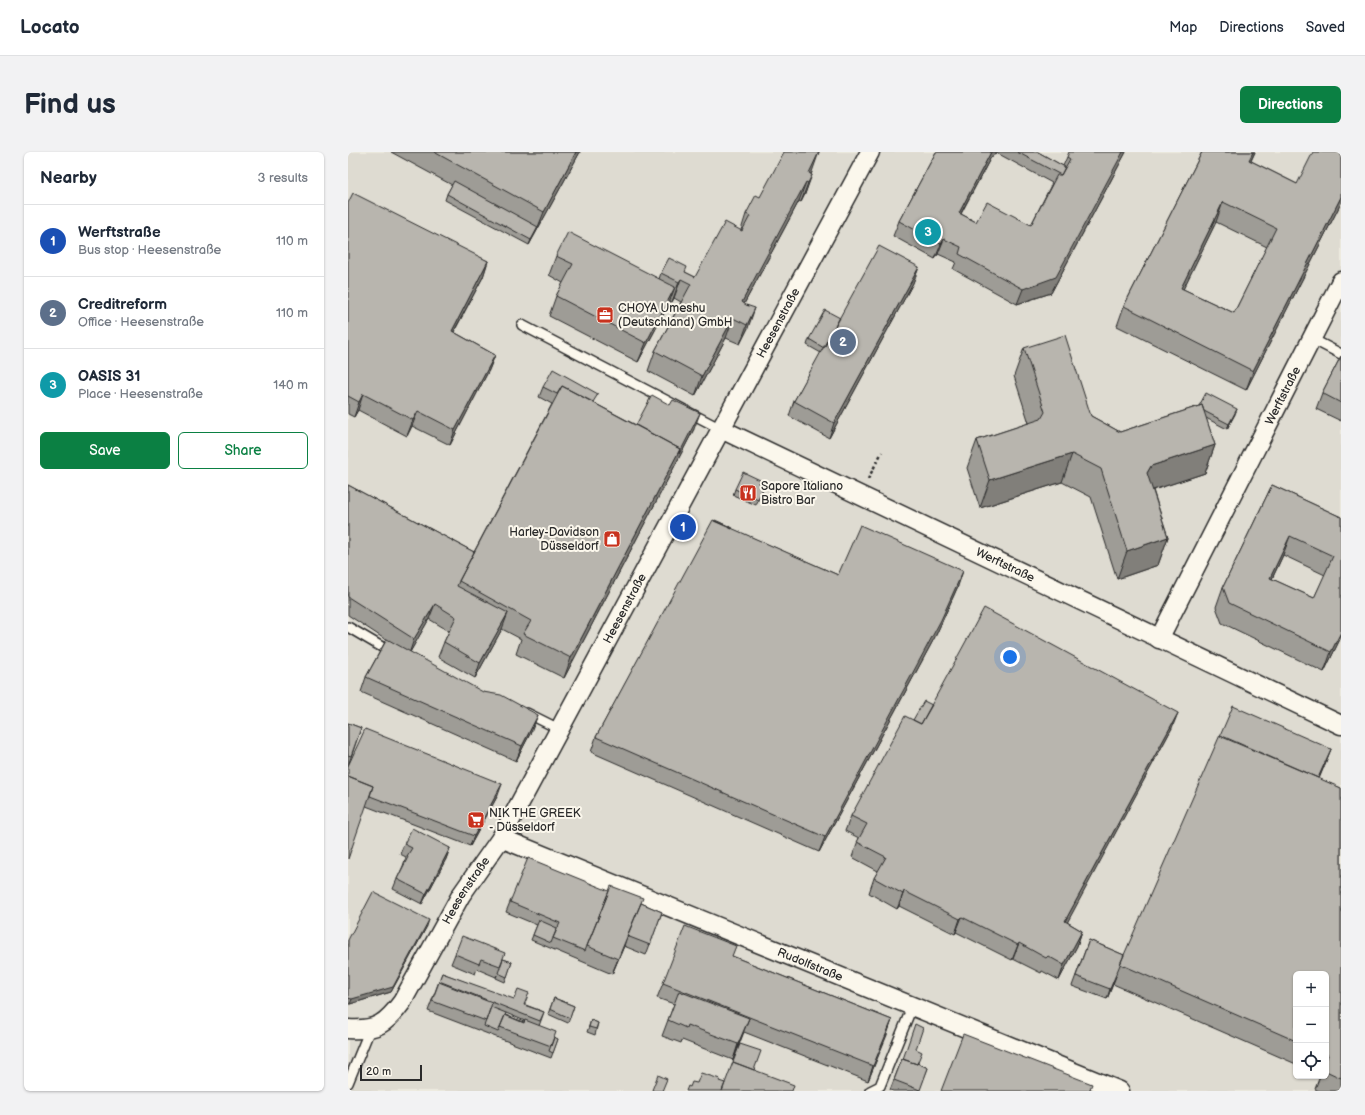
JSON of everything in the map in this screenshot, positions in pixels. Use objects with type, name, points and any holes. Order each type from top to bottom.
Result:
[{"type":"street","name":"Heesenstraße","points":[[348,1029],[370,1029],[378,1026],[390,1018],[402,1002],[461,895],[501,838],[870,152]]},
{"type":"street","name":"Werftstraße","points":[[1159,639],[1341,281]]},
{"type":"street","name":"Werftstraße","points":[[720,429],[1341,725]]},
{"type":"street","name":"Rudolfstraße","points":[[501,838],[1120,1091]]},
{"type":"lane","points":[[522,324],[720,429]]},
{"type":"lane","points":[[1312,339],[1341,354]]},
{"type":"lane","points":[[348,627],[398,657]]},
{"type":"lane","points":[[518,708],[559,729]]},
{"type":"lane","points":[[870,1091],[880,1086],[912,1007]]},
{"type":"lane","points":[[348,1082],[370,1029]]},
{"type":"path","points":[[860,495],[882,452]]},
{"type":"shaded area","points":[[348,152],[1341,152],[1341,1091],[348,1091]]},
{"type":"building","points":[[434,152],[576,152],[544,212]]},
{"type":"building","points":[[784,152],[819,152],[809,173],[812,175],[808,183],[806,182],[742,302],[755,308],[747,325],[733,318],[702,376],[655,351],[691,284],[681,279],[679,282],[661,273],[669,258],[687,267],[685,272],[695,277],[725,222],[742,231],[750,216],[746,214],[756,195],[760,197]]},
{"type":"building","points":[[936,152],[991,152],[959,213],[976,222],[987,202],[1031,225],[1057,175],[1061,175],[1070,159],[1067,157],[1069,152],[1123,152],[1056,277],[1023,289],[959,254],[961,247],[944,239],[941,244],[899,221]]},
{"type":"building","points":[[1017,152],[1038,152],[1065,167],[1061,175]]},
{"type":"building","points":[[1202,152],[1253,152],[1249,160],[1297,184],[1313,152],[1341,152],[1341,197],[1253,371],[1124,306]],"holes":[[[1223,202],[1276,228],[1234,313],[1181,288]]]},
{"type":"building","points":[[454,181],[538,227],[531,240],[447,194]]},
{"type":"building","points":[[353,193],[488,261],[452,331],[495,355],[455,430],[418,411],[413,420],[363,394],[359,402],[348,396],[348,203]]},
{"type":"building","points":[[568,232],[675,287],[646,343],[556,296],[573,264],[556,256]]},
{"type":"building","points":[[879,246],[919,267],[834,423],[794,401]]},
{"type":"building","points":[[825,310],[840,318],[824,348],[809,339]]},
{"type":"building","points":[[1065,335],[1091,416],[1120,432],[1202,405],[1215,445],[1151,466],[1147,473],[1168,537],[1127,551],[1101,469],[1072,454],[990,480],[977,440],[1041,419],[1045,412],[1024,348]]},
{"type":"building","points":[[1341,356],[1341,403],[1322,393]]},
{"type":"building","points":[[553,369],[598,394],[593,402],[562,386],[557,394],[543,387]]},
{"type":"building","points":[[562,386],[680,449],[571,658],[523,634],[531,621],[459,581]]},
{"type":"building","points":[[1206,393],[1237,409],[1229,424],[1204,411],[1202,405],[1199,406]]},
{"type":"building","points":[[652,395],[670,405],[673,400],[700,413],[679,454],[680,449],[636,425]]},
{"type":"building","name":"Sapore Italiano Bistro Bar","points":[[743,472],[760,480],[759,483],[764,486],[758,500],[735,489]]},
{"type":"building","points":[[348,485],[474,552],[457,586],[508,613],[480,663],[444,642],[456,617],[435,604],[414,639],[348,597]]},
{"type":"building","points":[[1272,485],[1341,517],[1341,632],[1331,652],[1229,603],[1223,587]],"holes":[[[1290,536],[1333,556],[1314,598],[1270,578]]]},
{"type":"building","points":[[713,520],[838,575],[860,525],[963,571],[941,620],[825,837],[596,737]]},
{"type":"building","points":[[715,520],[733,528],[732,529],[714,521]]},
{"type":"building","points":[[984,608],[1178,713],[1065,921],[1082,931],[1064,965],[1048,956],[1046,958],[1019,943],[1018,945],[962,917],[960,919],[904,891],[903,894],[874,878],[886,857],[857,842],[867,824],[851,816],[905,716],[921,724]]},
{"type":"building","points":[[387,639],[483,692],[501,695],[538,715],[522,746],[366,677]]},
{"type":"building","points":[[924,701],[932,705],[921,724],[913,720]]},
{"type":"building","points":[[1233,706],[1331,749],[1318,778],[1220,736]]},
{"type":"building","points":[[348,723],[361,728],[351,756],[348,755]]},
{"type":"building","points":[[365,729],[502,784],[474,836],[370,796],[373,786],[348,776],[348,766]]},
{"type":"building","points":[[1220,735],[1341,788],[1341,1078],[1329,1072],[1329,971],[1293,971],[1293,1040],[1120,964]]},
{"type":"building","points":[[348,776],[373,786],[348,859]]},
{"type":"building","points":[[412,828],[450,848],[426,894],[397,879],[412,848],[404,844]]},
{"type":"building","points":[[528,858],[609,891],[585,951],[553,938],[560,923],[510,902]]},
{"type":"building","points":[[611,886],[643,898],[618,959],[587,946]]},
{"type":"building","points":[[373,892],[429,920],[393,987],[352,999],[348,998],[348,940]]},
{"type":"building","points":[[641,903],[662,912],[650,945],[627,936]]},
{"type":"building","points":[[539,920],[557,928],[551,943],[533,935]]},
{"type":"building","points":[[685,926],[736,946],[732,956],[892,1020],[873,1066],[663,983]]},
{"type":"building","points":[[462,936],[505,953],[500,966],[481,959],[479,964],[455,954]]},
{"type":"building","points":[[1089,940],[1124,955],[1110,989],[1076,976]]},
{"type":"building","points":[[503,959],[512,962],[507,977],[498,973]]},
{"type":"building","points":[[442,973],[514,999],[518,989],[529,993],[524,1005],[544,1012],[540,1021],[439,981]]},
{"type":"building","points":[[439,982],[492,1003],[486,1021],[432,1001]]},
{"type":"building","points":[[679,991],[749,1018],[738,1044],[687,1025],[686,1028],[668,1020]]},
{"type":"building","points":[[554,998],[574,1006],[570,1018],[550,1009]]},
{"type":"building","points":[[491,1007],[506,1013],[498,1032],[484,1026]]},
{"type":"building","points":[[505,1015],[524,1023],[525,1020],[556,1032],[551,1046],[500,1027]]},
{"type":"building","points":[[591,1020],[598,1023],[596,1029],[589,1027]]},
{"type":"building","points":[[915,1024],[923,1028],[916,1049],[922,1052],[917,1064],[903,1059]]},
{"type":"building","points":[[963,1034],[1092,1084],[1089,1091],[941,1091]]},
{"type":"building","points":[[554,1037],[558,1039],[553,1053],[549,1051]]},
{"type":"building","points":[[740,1044],[761,1051],[754,1070],[733,1062]]},
{"type":"building","points":[[902,1059],[928,1068],[920,1090],[894,1080]]},
{"type":"building","points":[[733,1062],[794,1085],[792,1091],[722,1091]]},
{"type":"building","points":[[701,1073],[720,1079],[719,1081],[725,1083],[722,1091],[686,1091],[692,1082],[697,1083]]},
{"type":"building","points":[[658,1075],[667,1079],[662,1091],[654,1091],[652,1090]]},
{"type":"place","name":"OASIS 31","points":[[928,232]]},
{"type":"place","name":"CHOYA Umeshu (Deutschland) GmbH","points":[[605,315]]},
{"type":"place","name":"Creditreform","points":[[843,342]]},
{"type":"place","name":"Sapore Italiano Bistro Bar","points":[[748,493]]},
{"type":"place","name":"Werftstraße","points":[[683,527]]},
{"type":"place","name":"Harley-Davidson Düsseldorf","points":[[612,539]]},
{"type":"place","name":"NIK THE GREEK - Düsseldorf","points":[[476,820]]}]
